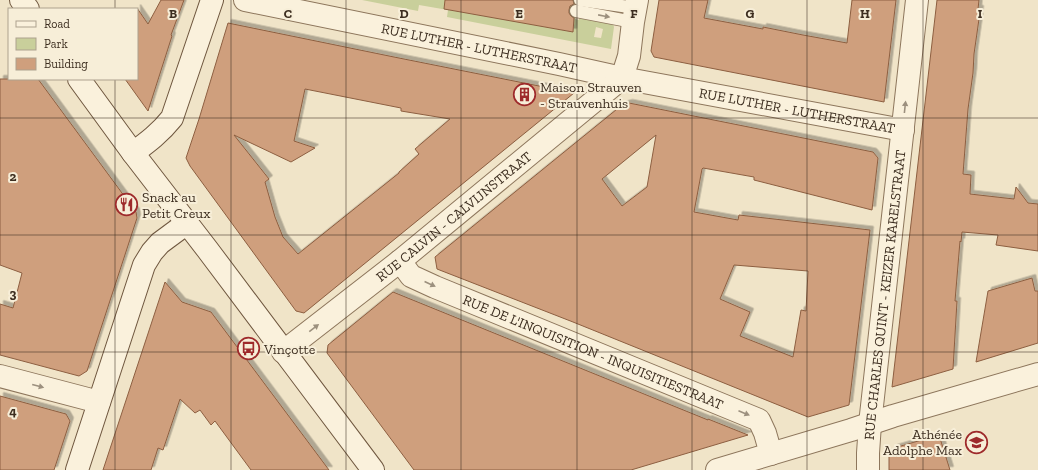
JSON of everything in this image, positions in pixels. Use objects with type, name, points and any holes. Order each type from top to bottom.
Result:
[{"type":"street","points":[[21,0],[27,8]]},
{"type":"street","points":[[133,153],[163,129],[172,118],[212,0]]},
{"type":"street","name":"RUE LUTHER - LUTHERSTRAAT","points":[[245,0],[622,78],[903,130]]},
{"type":"street","name":"RUE CHARLES QUINT - KEIZER KARELSTRAAT","points":[[868,470],[870,424],[917,0]]},
{"type":"street","points":[[622,78],[629,56],[635,10]]},
{"type":"street","name":"RUE CALVIN - CALVIJNSTRAAT","points":[[283,352],[400,261],[622,78]]},
{"type":"street","points":[[80,80],[133,153],[373,470]]},
{"type":"street","points":[[77,470],[144,265],[160,243],[187,223]]},
{"type":"street","name":"RUE DE L'INQUISITION - INQUISITIESTRAAT","points":[[400,261],[411,276],[435,287],[759,420],[765,433],[771,454]]},
{"type":"street","points":[[717,470],[1038,374]]},
{"type":"street","points":[[0,376],[99,402]]},
{"type":"lane","points":[[578,5],[635,10]]},
{"type":"green space","points":[[362,0],[578,0],[575,19],[579,20],[579,17],[613,24],[614,27],[611,49],[447,17],[448,10],[419,5],[418,11]],"holes":[[[596,27],[603,29],[601,38],[594,37]]]},
{"type":"building","points":[[161,0],[184,0],[171,35],[172,36],[148,111],[126,80],[138,80],[138,9],[148,24]]},
{"type":"building","points":[[445,0],[573,0],[574,4],[570,6],[569,13],[574,18],[573,32],[444,9]]},
{"type":"building","points":[[659,0],[708,0],[704,18],[763,29],[763,27],[847,43],[852,0],[896,0],[884,102],[654,57],[651,51]]},
{"type":"building","points":[[937,0],[979,0],[978,9],[980,9],[968,109],[963,174],[971,175],[970,194],[1014,199],[1016,187],[1028,203],[1038,204],[1038,251],[996,245],[998,235],[962,232],[955,301],[957,301],[953,369],[892,387]]},
{"type":"building","points":[[228,23],[574,93],[304,313],[296,311],[190,166],[186,158]],"holes":[[[305,89],[401,108],[401,111],[450,119],[415,149],[419,154],[399,173],[298,254],[283,237],[275,217],[265,182],[269,179],[234,135],[291,162],[315,148],[294,141]]]},
{"type":"building","points":[[0,79],[39,80],[136,212],[137,218],[87,371],[79,376],[0,355],[0,304],[13,308],[22,273],[0,265]]},
{"type":"building","points":[[629,103],[873,152],[878,158],[872,210],[754,180],[754,177],[703,168],[694,212],[738,220],[739,215],[870,230],[849,405],[808,417],[437,269],[435,257],[622,105]],"holes":[[[656,135],[647,187],[622,206],[602,179]],[[734,265],[808,271],[806,311],[801,310],[793,357],[740,336],[750,312],[720,299]]]},
{"type":"building","points":[[1032,278],[1035,291],[1038,291],[1038,343],[976,362],[988,291]]},
{"type":"building","points":[[165,282],[182,302],[211,312],[329,470],[251,470],[215,421],[211,425],[200,410],[195,413],[180,399],[163,450],[158,448],[151,470],[103,470]]},
{"type":"building","points":[[393,292],[748,435],[631,470],[414,470],[327,353],[328,345]]},
{"type":"building","points":[[0,396],[66,414],[70,421],[54,470],[0,470]]},
{"type":"building","points":[[939,435],[950,470],[889,470],[889,456],[894,448]]},
{"type":"place","name":"Maison Strauven - Strauvenhuis","points":[[524,95]]},
{"type":"place","name":"Snack au Petit Creux","points":[[126,205]]},
{"type":"place","name":"Vinçotte","points":[[249,349]]},
{"type":"place","name":"Athénée Adolphe Max","points":[[977,442]]}]
